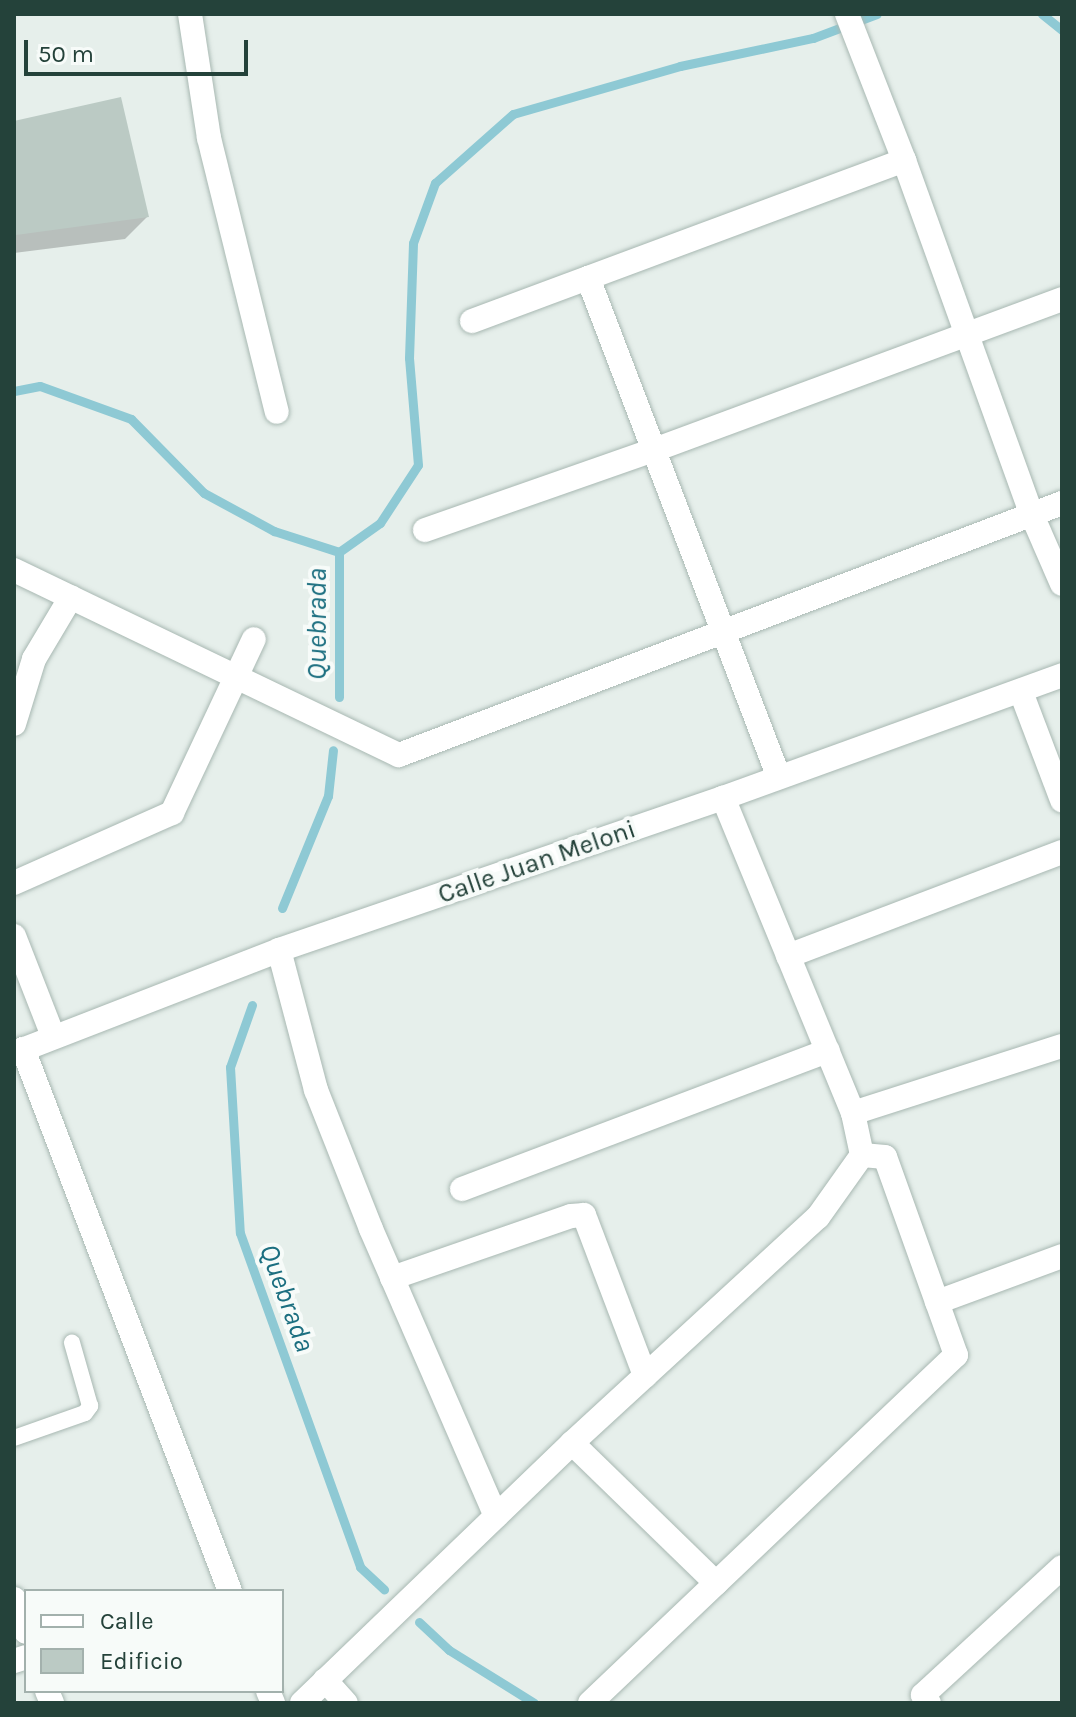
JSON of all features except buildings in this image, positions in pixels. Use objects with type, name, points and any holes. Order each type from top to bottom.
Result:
[{"type":"street","points":[[190,14],[209,138],[277,412]]},
{"type":"street","points":[[847,14],[904,160],[1032,515],[1062,584]]},
{"type":"street","points":[[472,321],[904,160]]},
{"type":"street","points":[[588,278],[778,775]]},
{"type":"street","points":[[425,530],[654,450],[1062,299]]},
{"type":"street","points":[[14,570],[399,755],[1062,503]]},
{"type":"street","points":[[14,724],[34,659],[71,597]]},
{"type":"street","points":[[14,883],[172,813],[254,639]]},
{"type":"street","name":"Calle Juan Meloni","points":[[18,1051],[279,950],[723,798],[778,775],[1021,692],[1062,675]]},
{"type":"street","points":[[1021,692],[1062,800]]},
{"type":"street","points":[[302,1703],[572,1443],[818,1217],[862,1155],[853,1113],[723,798]]},
{"type":"street","points":[[788,956],[1062,852]]},
{"type":"street","points":[[14,936],[53,1036]]},
{"type":"street","points":[[279,950],[316,1090],[392,1278],[496,1516]]},
{"type":"street","points":[[853,1113],[1062,1046]]},
{"type":"street","points":[[18,1051],[229,1589]]},
{"type":"street","points":[[462,1189],[828,1051]]},
{"type":"street","points":[[590,1703],[956,1355],[885,1157],[862,1155]]},
{"type":"street","points":[[392,1278],[571,1216],[584,1215],[645,1376]]},
{"type":"street","points":[[937,1302],[1062,1256]]},
{"type":"street","points":[[572,1443],[716,1583]]},
{"type":"street","points":[[922,1700],[1062,1567]]},
{"type":"street","points":[[14,1599],[24,1626]]},
{"type":"street","points":[[325,1680],[346,1703]]},
{"type":"lane","points":[[14,1438],[85,1413],[90,1406],[72,1343]]},
{"type":"waterway","points":[[14,391],[40,386],[131,419],[204,493],[274,531],[339,552],[380,523],[418,465],[409,358],[413,243],[435,183],[513,114],[680,66],[813,38],[877,14]]},
{"type":"waterway","points":[[1042,14],[1062,30]]},
{"type":"waterway","name":"Quebrada","points":[[339,552],[339,697]]},
{"type":"waterway","name":"Quebrada","points":[[282,908],[328,796],[333,750]]},
{"type":"waterway","name":"Quebrada","points":[[252,1005],[230,1067],[240,1233],[360,1567],[384,1589]]},
{"type":"waterway","name":"Quebrada","points":[[419,1622],[449,1650],[534,1703]]}]
